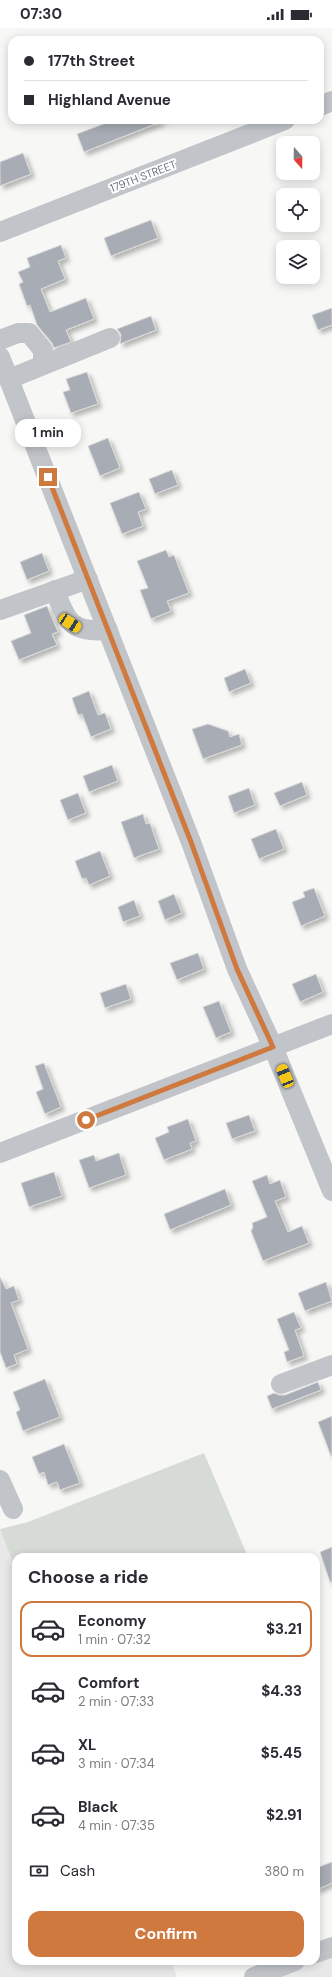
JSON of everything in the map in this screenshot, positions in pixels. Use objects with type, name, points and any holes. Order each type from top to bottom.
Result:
[{"type":"street","name":"179TH STREET","points":[[0,232],[275,124]]},
{"type":"street","points":[[0,340],[18,333],[29,333],[43,350],[43,365]]},
{"type":"street","points":[[9,379],[110,338]]},
{"type":"street","points":[[0,357],[191,842],[237,969],[273,1047],[332,1191]]},
{"type":"street","points":[[0,610],[88,579]]},
{"type":"street","points":[[55,590],[62,611],[70,623],[80,630],[108,630]]},
{"type":"street","points":[[0,1153],[332,1024]]},
{"type":"street","points":[[281,1384],[332,1365]]},
{"type":"street","points":[[0,1480],[13,1510]]},
{"type":"street","points":[[320,1951],[332,1946]]},
{"type":"street","points":[[254,1977],[285,1965]]},
{"type":"shaded area","points":[[204,1453],[246,1553],[12,1553],[12,1560],[0,1529],[28,1522]]},
{"type":"shaded area","points":[[0,1529],[12,1560],[12,1965],[172,1965],[177,1977],[0,1977]]},
{"type":"shaded area","points":[[332,1954],[332,1977],[272,1977],[303,1965],[320,1965],[320,1958]]},
{"type":"building","points":[[103,124],[155,124],[84,152],[77,134]]},
{"type":"building","points":[[23,153],[31,174],[0,186],[0,162]]},
{"type":"building","points":[[151,220],[158,238],[111,256],[104,238]]},
{"type":"building","points":[[61,245],[66,258],[58,261],[65,279],[41,289],[50,312],[86,298],[94,319],[66,330],[71,342],[54,348],[52,343],[37,325],[30,305],[27,306],[19,284],[23,282],[18,272],[30,267],[27,258]]},
{"type":"building","points":[[332,308],[332,325],[318,330],[312,315]]},
{"type":"building","points":[[151,316],[156,330],[120,344],[121,334],[117,329]]},
{"type":"building","points":[[87,372],[98,404],[71,413],[63,392],[70,390],[66,379]]},
{"type":"building","points":[[108,438],[120,468],[100,476],[88,446]]},
{"type":"building","points":[[172,470],[178,485],[155,494],[149,479]]},
{"type":"building","points":[[139,492],[146,509],[138,512],[143,526],[122,534],[110,503]]},
{"type":"building","points":[[166,550],[169,557],[174,555],[189,593],[167,601],[171,611],[151,619],[140,590],[148,588],[137,561]]},
{"type":"building","points":[[42,553],[49,571],[27,580],[20,562]]},
{"type":"building","points":[[47,606],[58,632],[52,634],[57,645],[19,660],[11,641],[31,633],[24,615]]},
{"type":"building","points":[[245,669],[251,683],[229,692],[224,678]]},
{"type":"building","points":[[89,691],[98,715],[105,713],[111,729],[91,737],[82,714],[78,715],[72,698]]},
{"type":"building","points":[[208,724],[228,731],[230,737],[239,734],[242,745],[203,759],[192,729]]},
{"type":"building","points":[[112,765],[118,781],[89,792],[83,776]]},
{"type":"building","points":[[302,782],[307,795],[280,806],[274,793]]},
{"type":"building","points":[[249,788],[255,805],[234,813],[228,796]]},
{"type":"building","points":[[78,793],[86,813],[68,820],[60,800]]},
{"type":"building","points":[[143,814],[146,824],[150,823],[159,849],[134,858],[121,822]]},
{"type":"building","points":[[276,829],[284,849],[259,859],[251,839]]},
{"type":"building","points":[[100,851],[110,876],[89,885],[86,878],[82,879],[75,861]]},
{"type":"building","points":[[314,888],[325,916],[301,926],[292,902],[305,897],[303,892]]},
{"type":"building","points":[[174,894],[182,913],[165,920],[158,901]]},
{"type":"building","points":[[134,900],[140,916],[123,922],[118,907]]},
{"type":"building","points":[[198,953],[204,969],[177,980],[170,963]]},
{"type":"building","points":[[316,974],[323,992],[300,1002],[292,984]]},
{"type":"building","points":[[126,984],[131,999],[105,1008],[100,993]]},
{"type":"building","points":[[219,1001],[231,1032],[216,1038],[203,1007]]},
{"type":"building","points":[[44,1063],[61,1107],[45,1114],[36,1092],[43,1089],[35,1066]]},
{"type":"building","points":[[249,1115],[255,1131],[232,1139],[226,1123]]},
{"type":"building","points":[[188,1119],[196,1141],[190,1143],[192,1149],[164,1160],[155,1138],[169,1132],[167,1127]]},
{"type":"building","points":[[119,1153],[126,1175],[89,1188],[79,1160],[94,1155],[96,1161]]},
{"type":"building","points":[[54,1172],[62,1196],[29,1207],[21,1183]]},
{"type":"building","points":[[267,1175],[270,1184],[280,1180],[286,1197],[275,1201],[288,1232],[302,1226],[309,1243],[263,1261],[251,1231],[253,1227],[252,1223],[267,1217],[252,1181]]},
{"type":"building","points":[[225,1189],[231,1205],[170,1230],[164,1214]]},
{"type":"building","points":[[0,1277],[6,1289],[14,1286],[19,1300],[11,1303],[28,1349],[14,1355],[17,1364],[6,1368],[0,1352]]},
{"type":"building","points":[[326,1282],[332,1301],[305,1311],[298,1293]]},
{"type":"building","points":[[294,1312],[301,1328],[295,1330],[304,1356],[287,1362],[284,1352],[289,1350],[277,1319]]},
{"type":"building","points":[[45,1379],[60,1417],[23,1431],[16,1412],[20,1410],[13,1392]]},
{"type":"building","points":[[318,1382],[321,1390],[272,1409],[267,1396],[274,1393],[285,1395]]},
{"type":"building","points":[[332,1416],[332,1456],[331,1456],[318,1422]]},
{"type":"building","points":[[64,1444],[80,1483],[60,1490],[57,1482],[48,1485],[44,1472],[39,1474],[32,1457]]},
{"type":"building","points":[[332,1547],[332,1582],[330,1582],[320,1552]]},
{"type":"building","points":[[332,1862],[332,1883],[320,1888],[320,1866]]},
{"type":"route","points":[[48,477],[191,842],[237,969],[273,1047],[86,1120]]}]
